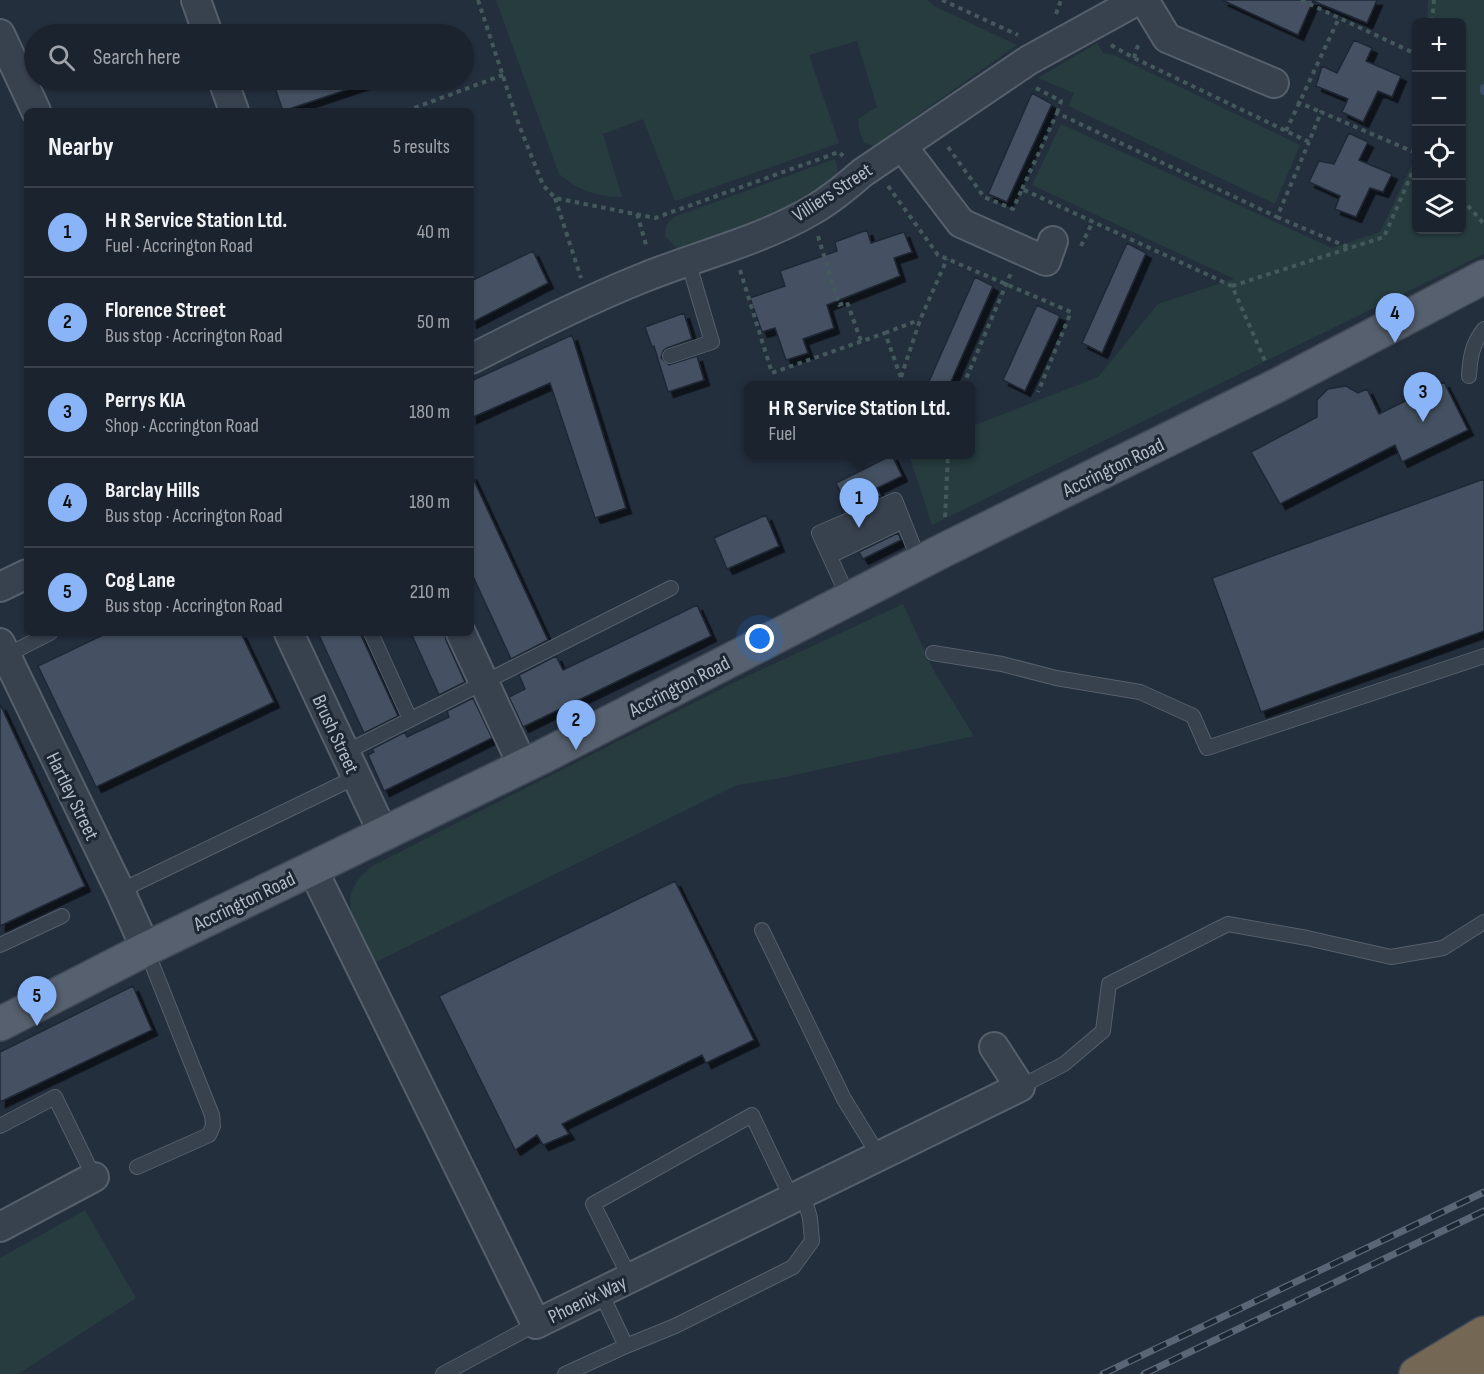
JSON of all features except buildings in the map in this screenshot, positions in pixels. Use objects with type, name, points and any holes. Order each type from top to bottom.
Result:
[{"type":"highway","points":[[1416,1374],[1484,1333]]},
{"type":"highway","points":[[1465,1374],[1484,1362]]},
{"type":"main road","name":"Accrington Road","points":[[0,1024],[146,948],[523,766],[920,563],[1479,284]]},
{"type":"street","points":[[196,0],[204,24]]},
{"type":"street","name":"Villiers Street","points":[[474,357],[588,300],[655,273],[732,247],[810,212],[868,169],[1008,74],[1048,49],[1138,0]]},
{"type":"street","points":[[1144,0],[1167,38],[1274,83]]},
{"type":"street","points":[[0,34],[24,85]]},
{"type":"street","points":[[26,90],[35,108]]},
{"type":"street","points":[[902,146],[961,223],[1046,261],[1053,241]]},
{"type":"street","points":[[0,587],[24,575]]},
{"type":"street","name":"Brush Street","points":[[290,636],[384,835]]},
{"type":"street","points":[[462,636],[523,766]]},
{"type":"street","name":"Hartley Street","points":[[7,665],[146,948]]},
{"type":"street","name":"Phoenix Way","points":[[312,868],[536,1324],[1020,1087]]},
{"type":"street","points":[[994,1047],[1020,1087]]},
{"type":"street","points":[[0,1227],[94,1178]]},
{"type":"lane","points":[[670,356],[712,342],[688,261]]},
{"type":"lane","points":[[1469,376],[1470,355],[1477,338],[1484,329]]},
{"type":"lane","points":[[849,599],[819,533],[895,500],[920,563]]},
{"type":"lane","points":[[827,550],[901,516]]},
{"type":"lane","points":[[120,891],[350,765],[410,719],[671,588]]},
{"type":"lane","points":[[7,665],[47,636]]},
{"type":"lane","points":[[372,636],[410,719]]},
{"type":"lane","points":[[933,653],[1002,664],[1056,678],[1140,692],[1193,716],[1207,748],[1484,656]]},
{"type":"lane","points":[[0,945],[62,915]]},
{"type":"lane","points":[[1020,1087],[1064,1064],[1103,1031],[1109,984],[1228,924],[1307,938],[1391,957],[1443,948],[1484,922]]},
{"type":"lane","points":[[762,930],[843,1099],[879,1156]]},
{"type":"lane","points":[[137,1167],[209,1135],[213,1126],[212,1115],[146,948]]},
{"type":"lane","points":[[0,1126],[56,1097],[94,1178]]},
{"type":"lane","points":[[565,1374],[675,1326],[793,1267],[812,1241],[810,1218],[752,1115],[593,1204],[630,1278]]},
{"type":"lane","points":[[601,1293],[626,1346]]},
{"type":"lane","points":[[443,1374],[462,1370],[536,1324]]},
{"type":"path","points":[[478,0],[543,185],[555,198],[588,300]]},
{"type":"path","points":[[942,0],[1048,49]]},
{"type":"path","points":[[1301,0],[1412,52]]},
{"type":"path","points":[[1432,18],[1434,0]]},
{"type":"path","points":[[1286,131],[1339,18]]},
{"type":"path","points":[[932,126],[984,197],[1013,209],[1061,101],[1008,74]]},
{"type":"path","points":[[474,86],[503,75]]},
{"type":"path","points":[[414,108],[463,90]]},
{"type":"path","points":[[1057,113],[1277,217],[1350,248]]},
{"type":"path","points":[[1277,217],[1309,142]]},
{"type":"path","points":[[555,198],[655,218],[839,152],[868,169],[938,255],[1071,312],[1038,392]]},
{"type":"path","points":[[1232,286],[1384,237],[1412,174]]},
{"type":"path","points":[[1022,189],[1232,286],[1276,386]]},
{"type":"path","points":[[1466,204],[1484,224]]},
{"type":"path","points":[[810,212],[839,305],[847,302],[861,341]]},
{"type":"path","points":[[637,214],[655,273]]},
{"type":"path","points":[[732,247],[772,373],[920,320]]},
{"type":"path","points":[[965,381],[1021,250]]},
{"type":"path","points":[[901,377],[920,320],[948,259]]},
{"type":"path","points":[[885,333],[902,381]]},
{"type":"path","points":[[945,516],[948,459]]},
{"type":"green space","points":[[496,0],[928,0],[934,6],[1017,45],[874,146],[864,143],[859,130],[858,119],[877,107],[857,41],[809,55],[839,143],[675,201],[643,119],[603,134],[622,197],[596,194],[574,185],[559,174]]},
{"type":"green space","points":[[1428,0],[1484,0],[1484,254],[932,525],[910,459],[975,459],[975,425],[1098,377],[1158,304],[1234,279],[1032,185],[1061,124],[1332,248],[1380,232],[1412,164],[1412,234],[1466,234],[1466,18],[1427,18]]},
{"type":"green space","points":[[1097,43],[1103,53],[1114,55],[1300,145],[1275,204],[1068,106],[1074,93],[1038,78]]},
{"type":"green space","points":[[835,159],[839,175],[817,192],[759,220],[678,249],[665,236],[667,224],[674,217]]},
{"type":"green space","points":[[903,604],[934,671],[974,736],[776,779],[737,785],[376,962],[355,924],[350,901],[360,878],[372,866],[733,683]]},
{"type":"green space","points":[[85,1210],[136,1298],[18,1374],[0,1374],[0,1258]]},
{"type":"railway","points":[[1103,1374],[1484,1192]]},
{"type":"railway","points":[[1144,1374],[1484,1211]]},
{"type":"place","name":"Barclay Hills","points":[[1395,343]]},
{"type":"place","name":"Perrys KIA","points":[[1423,422]]},
{"type":"place","name":"H R Service Station Ltd.","points":[[859,528]]},
{"type":"place","name":"Florence Street","points":[[576,750]]},
{"type":"place","name":"Cog Lane","points":[[37,1026]]}]
